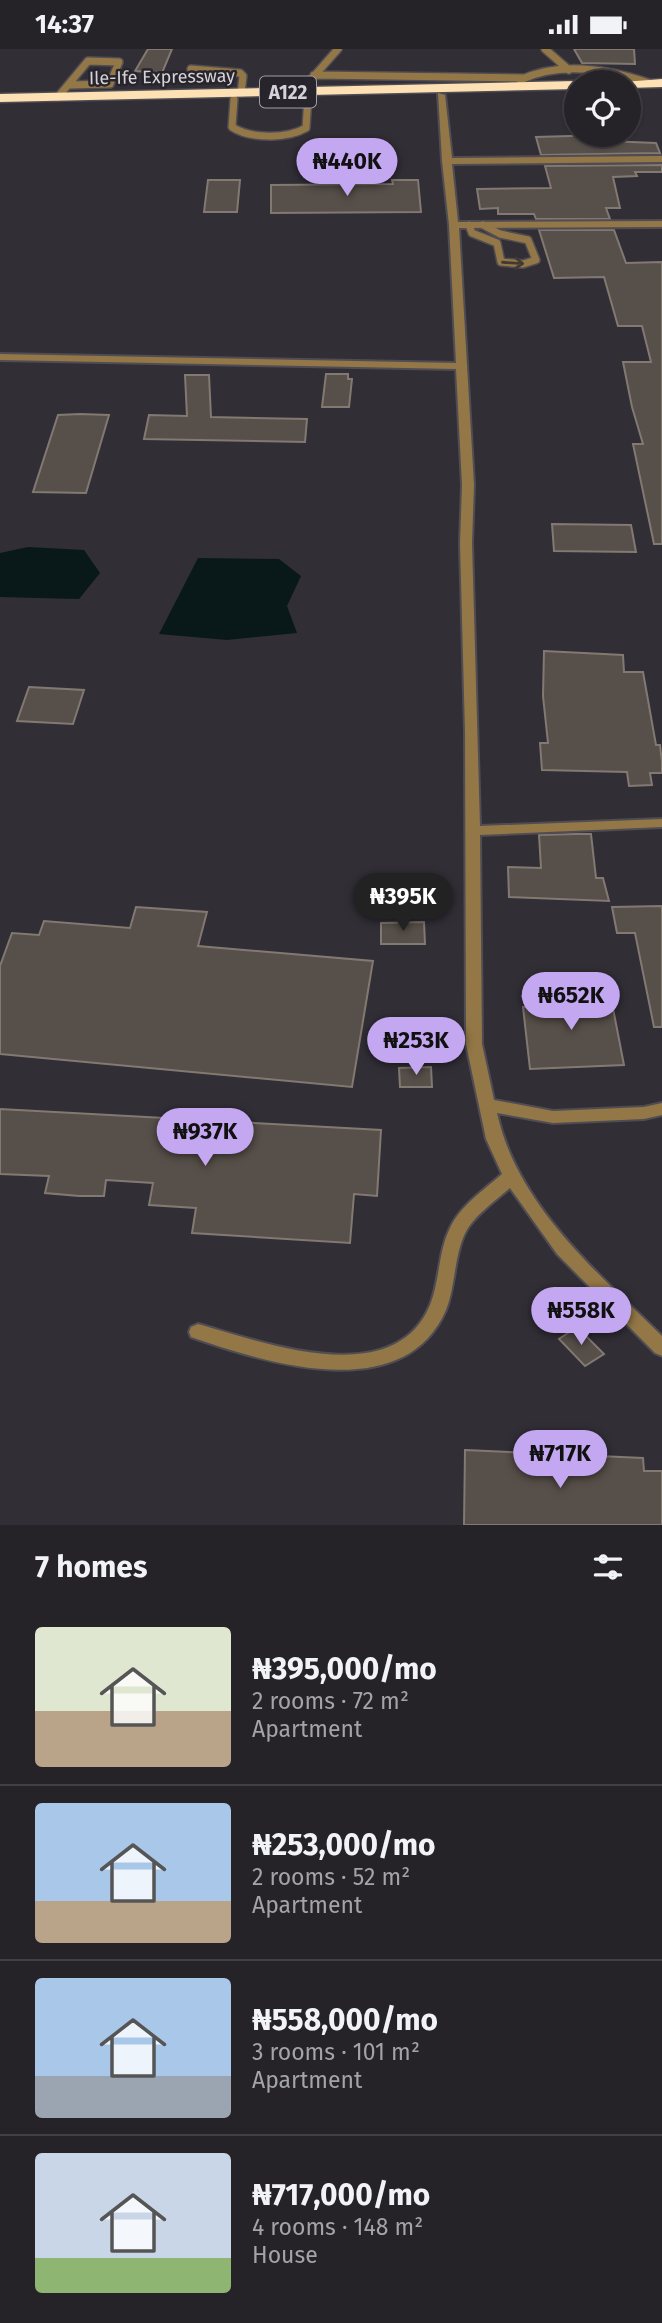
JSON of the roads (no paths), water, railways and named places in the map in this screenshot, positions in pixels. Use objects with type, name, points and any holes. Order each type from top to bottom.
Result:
[{"type":"highway","name":"Ile-Ife Expressway","points":[[304,95],[564,85]]},
{"type":"highway","name":"Ile-Ife Expressway","points":[[0,98],[58,97],[113,90],[237,96]]},
{"type":"highway","points":[[641,91],[662,90]]},
{"type":"highway","name":"Ile-Ife Expressway","points":[[0,105],[237,96],[564,92]]},
{"type":"street","points":[[441,95],[454,225],[468,485],[466,543],[471,670],[474,1044],[494,1139],[511,1176],[562,1249],[662,1348]]},
{"type":"street","points":[[446,161],[662,159]]},
{"type":"street","points":[[454,225],[662,224]]},
{"type":"street","points":[[0,357],[461,366]]},
{"type":"street","points":[[473,831],[662,823]]},
{"type":"street","points":[[487,1105],[553,1117],[644,1113],[662,1109]]},
{"type":"street","points":[[198,1332],[301,1359],[346,1364],[387,1358],[419,1339],[436,1311],[459,1227],[511,1176]]},
{"type":"lane","points":[[191,69],[240,73],[243,76],[232,127],[237,132],[244,135],[296,134],[306,128],[304,95],[314,75],[338,49]]},
{"type":"lane","points":[[545,49],[569,70]]},
{"type":"lane","points":[[58,97],[88,61],[119,62],[113,90],[70,85]]},
{"type":"lane","points":[[513,87],[523,78],[536,73],[564,70]]},
{"type":"lane","points":[[314,75],[523,78]]},
{"type":"lane","points":[[469,225],[472,233],[495,242],[509,236]]},
{"type":"lane","points":[[483,225],[509,236],[528,240],[536,260],[530,263],[504,264],[495,242]]}]
